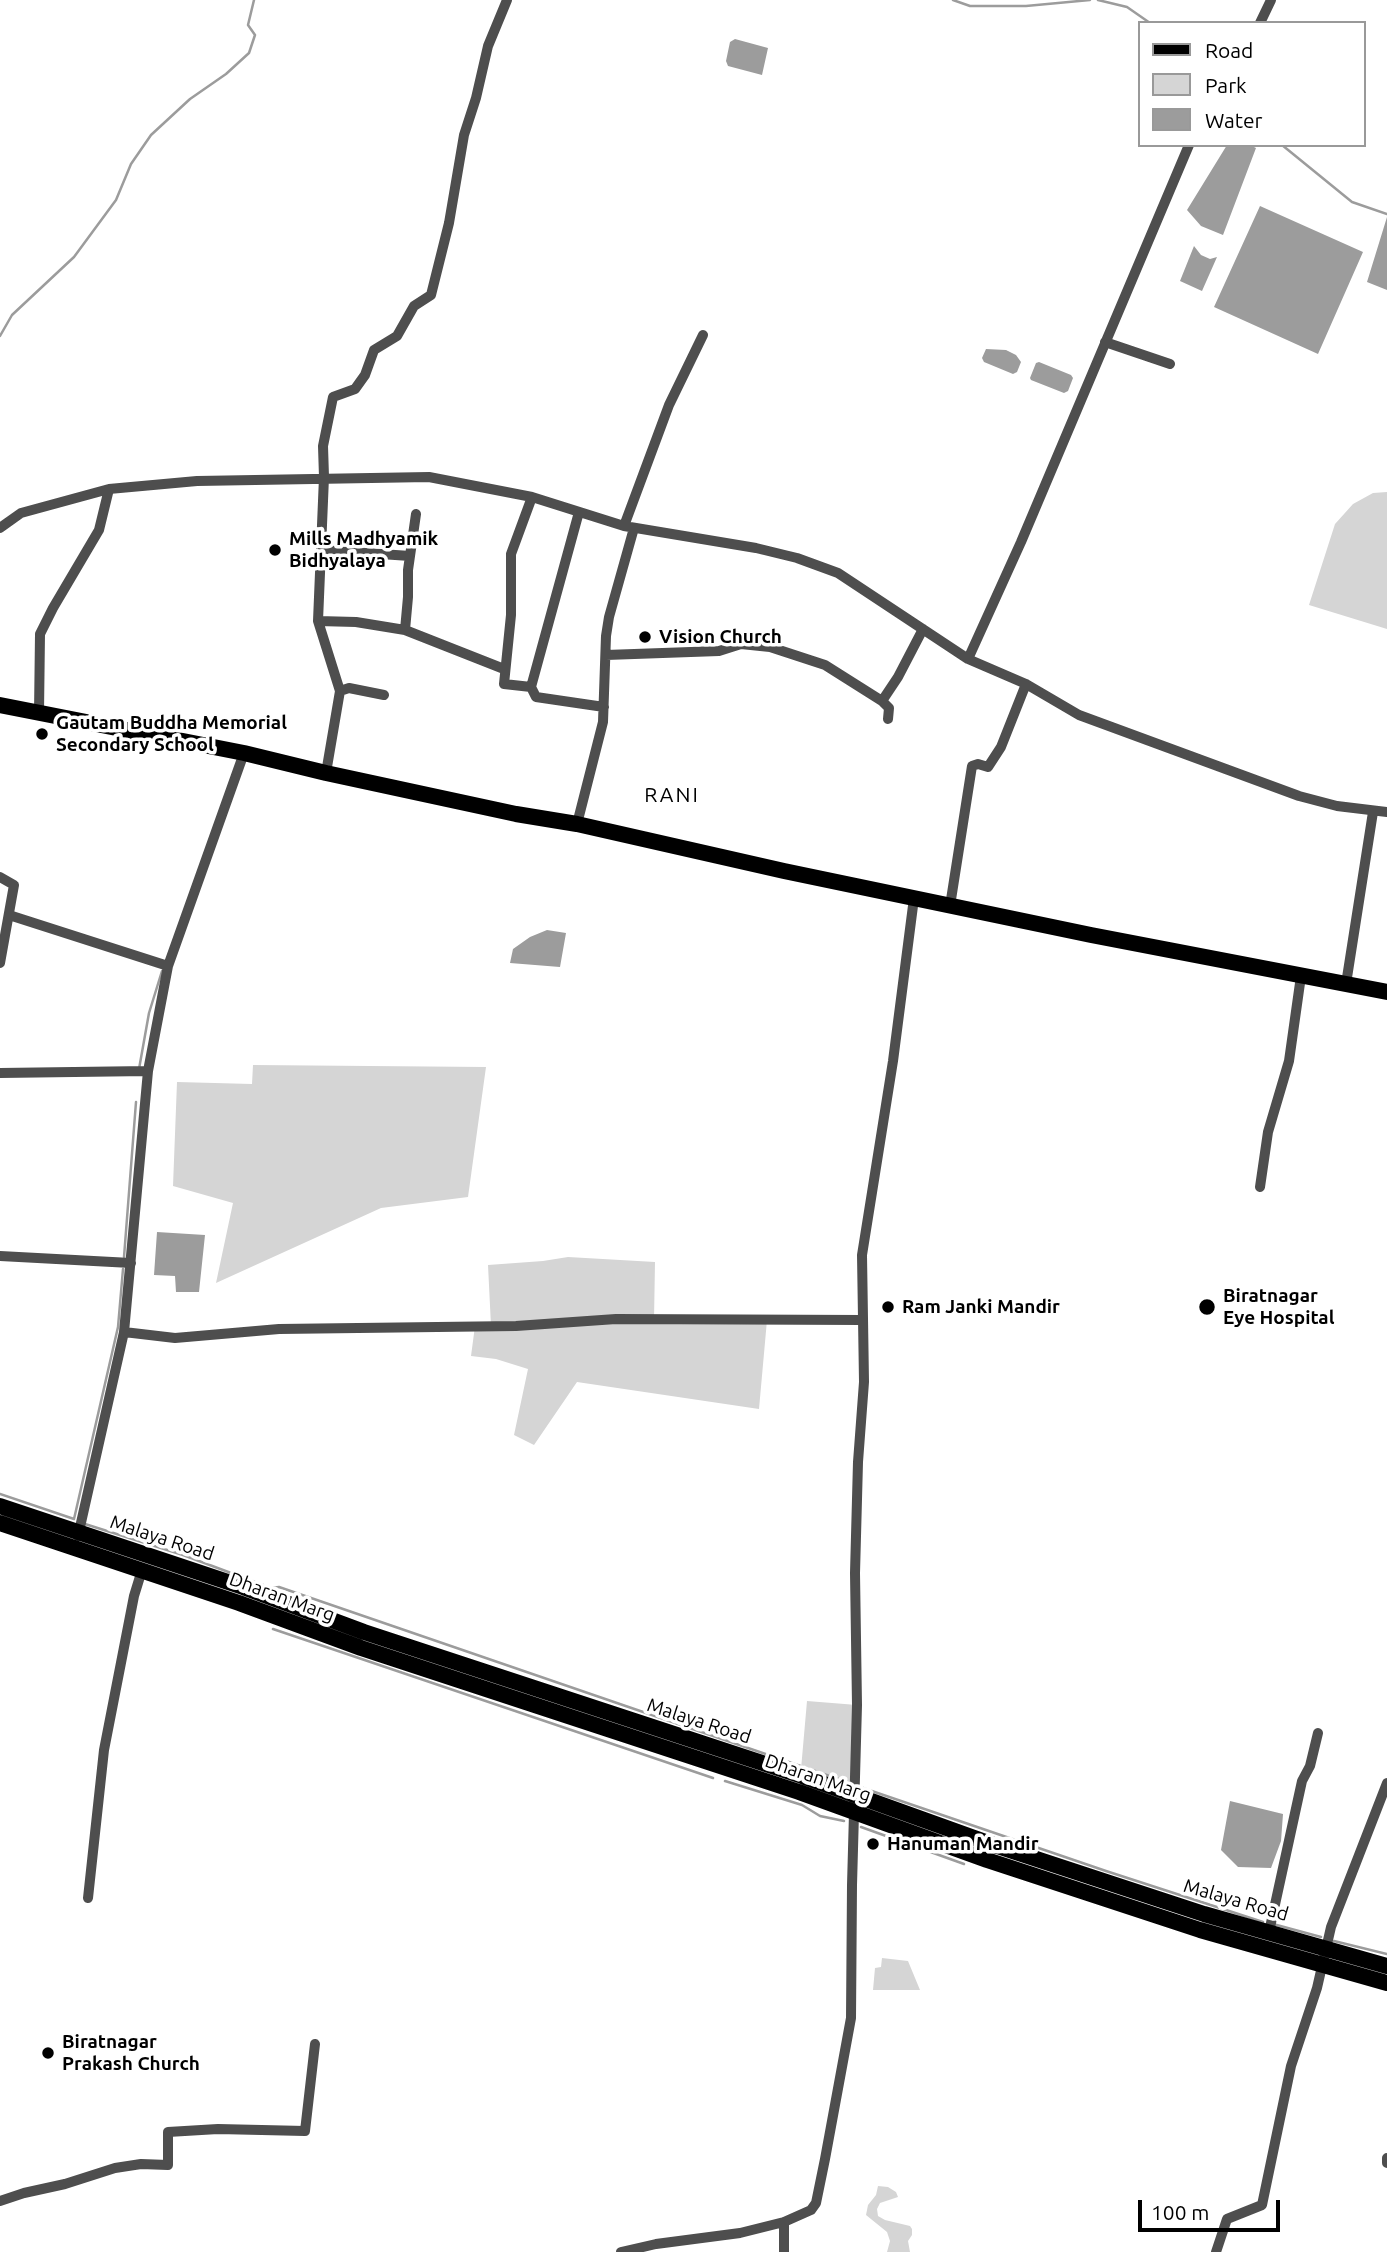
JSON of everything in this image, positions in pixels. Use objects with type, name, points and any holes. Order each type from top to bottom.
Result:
[{"type":"main road","points":[[0,705],[244,752],[326,773],[516,814],[577,824],[950,906],[1387,992]]},
{"type":"main road","name":"Malaya Road","points":[[0,1508],[243,1587],[635,1730],[855,1795],[1174,1913],[1269,1932],[1324,1956],[1387,1966]]},
{"type":"main road","name":"Dharan Marg","points":[[0,1523],[142,1570],[349,1644],[635,1730],[987,1860],[1324,1956],[1387,1983]]},
{"type":"street","points":[[326,773],[340,691],[318,621],[323,446],[333,397],[355,388],[365,375],[374,350],[397,336],[414,306],[431,295],[449,223],[464,135],[488,46],[507,0]]},
{"type":"street","points":[[1261,21],[1271,0]]},
{"type":"street","points":[[968,659],[1021,542],[1188,147]]},
{"type":"street","points":[[577,824],[603,722],[609,617],[629,527],[669,405],[703,335]]},
{"type":"street","points":[[1105,342],[1170,365]]},
{"type":"street","points":[[0,528],[21,513],[108,489],[197,481],[429,477],[532,497],[629,527],[733,543],[797,558],[838,573],[968,659],[1026,684],[1079,715],[1299,796],[1337,806],[1387,812]]},
{"type":"street","points":[[39,713],[40,634],[99,530],[108,489]]},
{"type":"street","points":[[531,687],[503,684],[511,615],[512,554],[532,497]]},
{"type":"street","points":[[579,512],[531,687],[536,697],[604,707]]},
{"type":"street","points":[[405,630],[416,514]]},
{"type":"street","points":[[322,550],[410,556]]},
{"type":"street","points":[[318,621],[356,622],[405,630],[505,669]]},
{"type":"street","points":[[882,701],[923,629]]},
{"type":"street","points":[[606,655],[719,651],[741,644],[757,645],[804,656],[825,665],[882,701],[889,708],[888,719]]},
{"type":"street","points":[[950,906],[972,766],[978,764],[988,767],[1001,747],[1026,684]]},
{"type":"street","points":[[340,691],[349,688],[384,695]]},
{"type":"street","points":[[75,1550],[124,1332],[148,1071],[167,966],[244,752]]},
{"type":"street","points":[[1346,984],[1373,812]]},
{"type":"street","points":[[0,877],[14,885],[0,963]]},
{"type":"street","points":[[621,2252],[656,2244],[740,2233],[784,2222],[811,2210],[816,2203],[851,2018],[858,1705],[855,1573],[858,1462],[864,1382],[862,1255],[893,1061],[914,898]]},
{"type":"street","points":[[9,915],[167,966]]},
{"type":"street","points":[[1260,1187],[1268,1132],[1289,1061],[1301,976]]},
{"type":"street","points":[[0,1073],[148,1071]]},
{"type":"street","points":[[0,1256],[131,1263]]},
{"type":"street","points":[[124,1332],[175,1338],[279,1329],[516,1326],[616,1319],[863,1321]]},
{"type":"street","points":[[89,1898],[104,1750],[134,1596],[142,1570]]},
{"type":"street","points":[[1269,1932],[1302,1781],[1310,1766],[1318,1733]]},
{"type":"street","points":[[1216,2252],[1227,2219],[1262,2205],[1292,2066],[1317,1987],[1331,1927],[1387,1783]]},
{"type":"street","points":[[0,2201],[115,2168],[141,2164],[168,2165],[168,2132],[218,2129],[305,2131],[315,2044]]},
{"type":"street","points":[[784,2222],[784,2252]]},
{"type":"green space","points":[[1387,492],[1387,629],[1309,605],[1335,524],[1353,504],[1373,493]]},
{"type":"green space","points":[[253,1065],[486,1067],[468,1197],[381,1208],[216,1283],[233,1203],[173,1186],[177,1082],[252,1084]]},
{"type":"green space","points":[[568,1257],[655,1262],[654,1320],[767,1320],[759,1409],[577,1382],[534,1445],[514,1435],[528,1369],[496,1359],[471,1356],[475,1326],[491,1326],[488,1265]]},
{"type":"green space","points":[[807,1701],[857,1705],[854,1812],[799,1792]]},
{"type":"green space","points":[[882,1958],[908,1961],[920,1990],[873,1990],[875,1968],[881,1967]]},
{"type":"green space","points":[[878,2186],[888,2187],[896,2192],[898,2197],[880,2203],[878,2216],[910,2226],[910,2252],[887,2252],[890,2241],[887,2232],[866,2215]]},
{"type":"water","points":[[735,39],[768,48],[762,75],[728,66],[726,61],[730,42]]},
{"type":"water","points":[[1226,147],[1256,148],[1223,235],[1201,226],[1187,210]]},
{"type":"water","points":[[1260,206],[1363,252],[1318,354],[1214,307]]},
{"type":"water","points":[[1387,217],[1387,290],[1367,282]]},
{"type":"water","points":[[1194,246],[1201,255],[1210,259],[1217,257],[1202,291],[1180,281]]},
{"type":"water","points":[[986,349],[1006,350],[1016,355],[1021,362],[1017,372],[1013,374],[984,362],[982,358]]},
{"type":"water","points":[[1036,363],[1071,375],[1073,378],[1068,391],[1064,393],[1031,380]]},
{"type":"water","points":[[547,930],[566,933],[560,967],[510,963],[513,949],[530,937]]},
{"type":"water","points":[[157,1232],[205,1235],[199,1292],[176,1292],[175,1276],[154,1275]]},
{"type":"water","points":[[1230,1801],[1283,1814],[1281,1841],[1271,1868],[1238,1867],[1221,1850]]},
{"type":"waterway","points":[[0,336],[12,315],[74,257],[116,200],[131,164],[151,135],[190,99],[226,74],[249,53],[255,35],[248,25],[254,0]]},
{"type":"waterway","points":[[953,0],[970,6],[1026,6],[1090,0]]},
{"type":"waterway","points":[[1098,0],[1127,7],[1147,21]]},
{"type":"waterway","points":[[1284,147],[1352,202],[1387,214]]},
{"type":"waterway","points":[[139,1069],[149,1013],[162,971]]},
{"type":"waterway","points":[[124,1257],[136,1102]]},
{"type":"waterway","points":[[0,1494],[74,1519],[118,1327],[123,1269]]},
{"type":"waterway","points":[[85,1524],[183,1555],[271,1588],[279,1587],[850,1783]]},
{"type":"waterway","points":[[273,1629],[713,1778]]},
{"type":"waterway","points":[[725,1781],[802,1805],[820,1816],[844,1821]]},
{"type":"waterway","points":[[863,1788],[1263,1922]]},
{"type":"waterway","points":[[861,1827],[964,1864]]},
{"type":"waterway","points":[[1273,1924],[1321,1937]]},
{"type":"waterway","points":[[1334,1941],[1387,1954]]},
{"type":"place","name":"Mills Madhyamik Bidhyalaya","points":[[275,550]]},
{"type":"place","name":"Vision Church","points":[[645,637]]},
{"type":"place","name":"Gautam Buddha Memorial Secondary School","points":[[42,734]]},
{"type":"place","name":"Ram Janki Mandir","points":[[888,1307]]},
{"type":"place","name":"Biratnagar Eye Hospital","points":[[1207,1307]]},
{"type":"place","name":"Hanuman Mandir","points":[[873,1844]]},
{"type":"place","name":"Biratnagar Prakash Church","points":[[48,2053]]},
{"type":"district","name":"RANI","points":[[672,795]]}]
